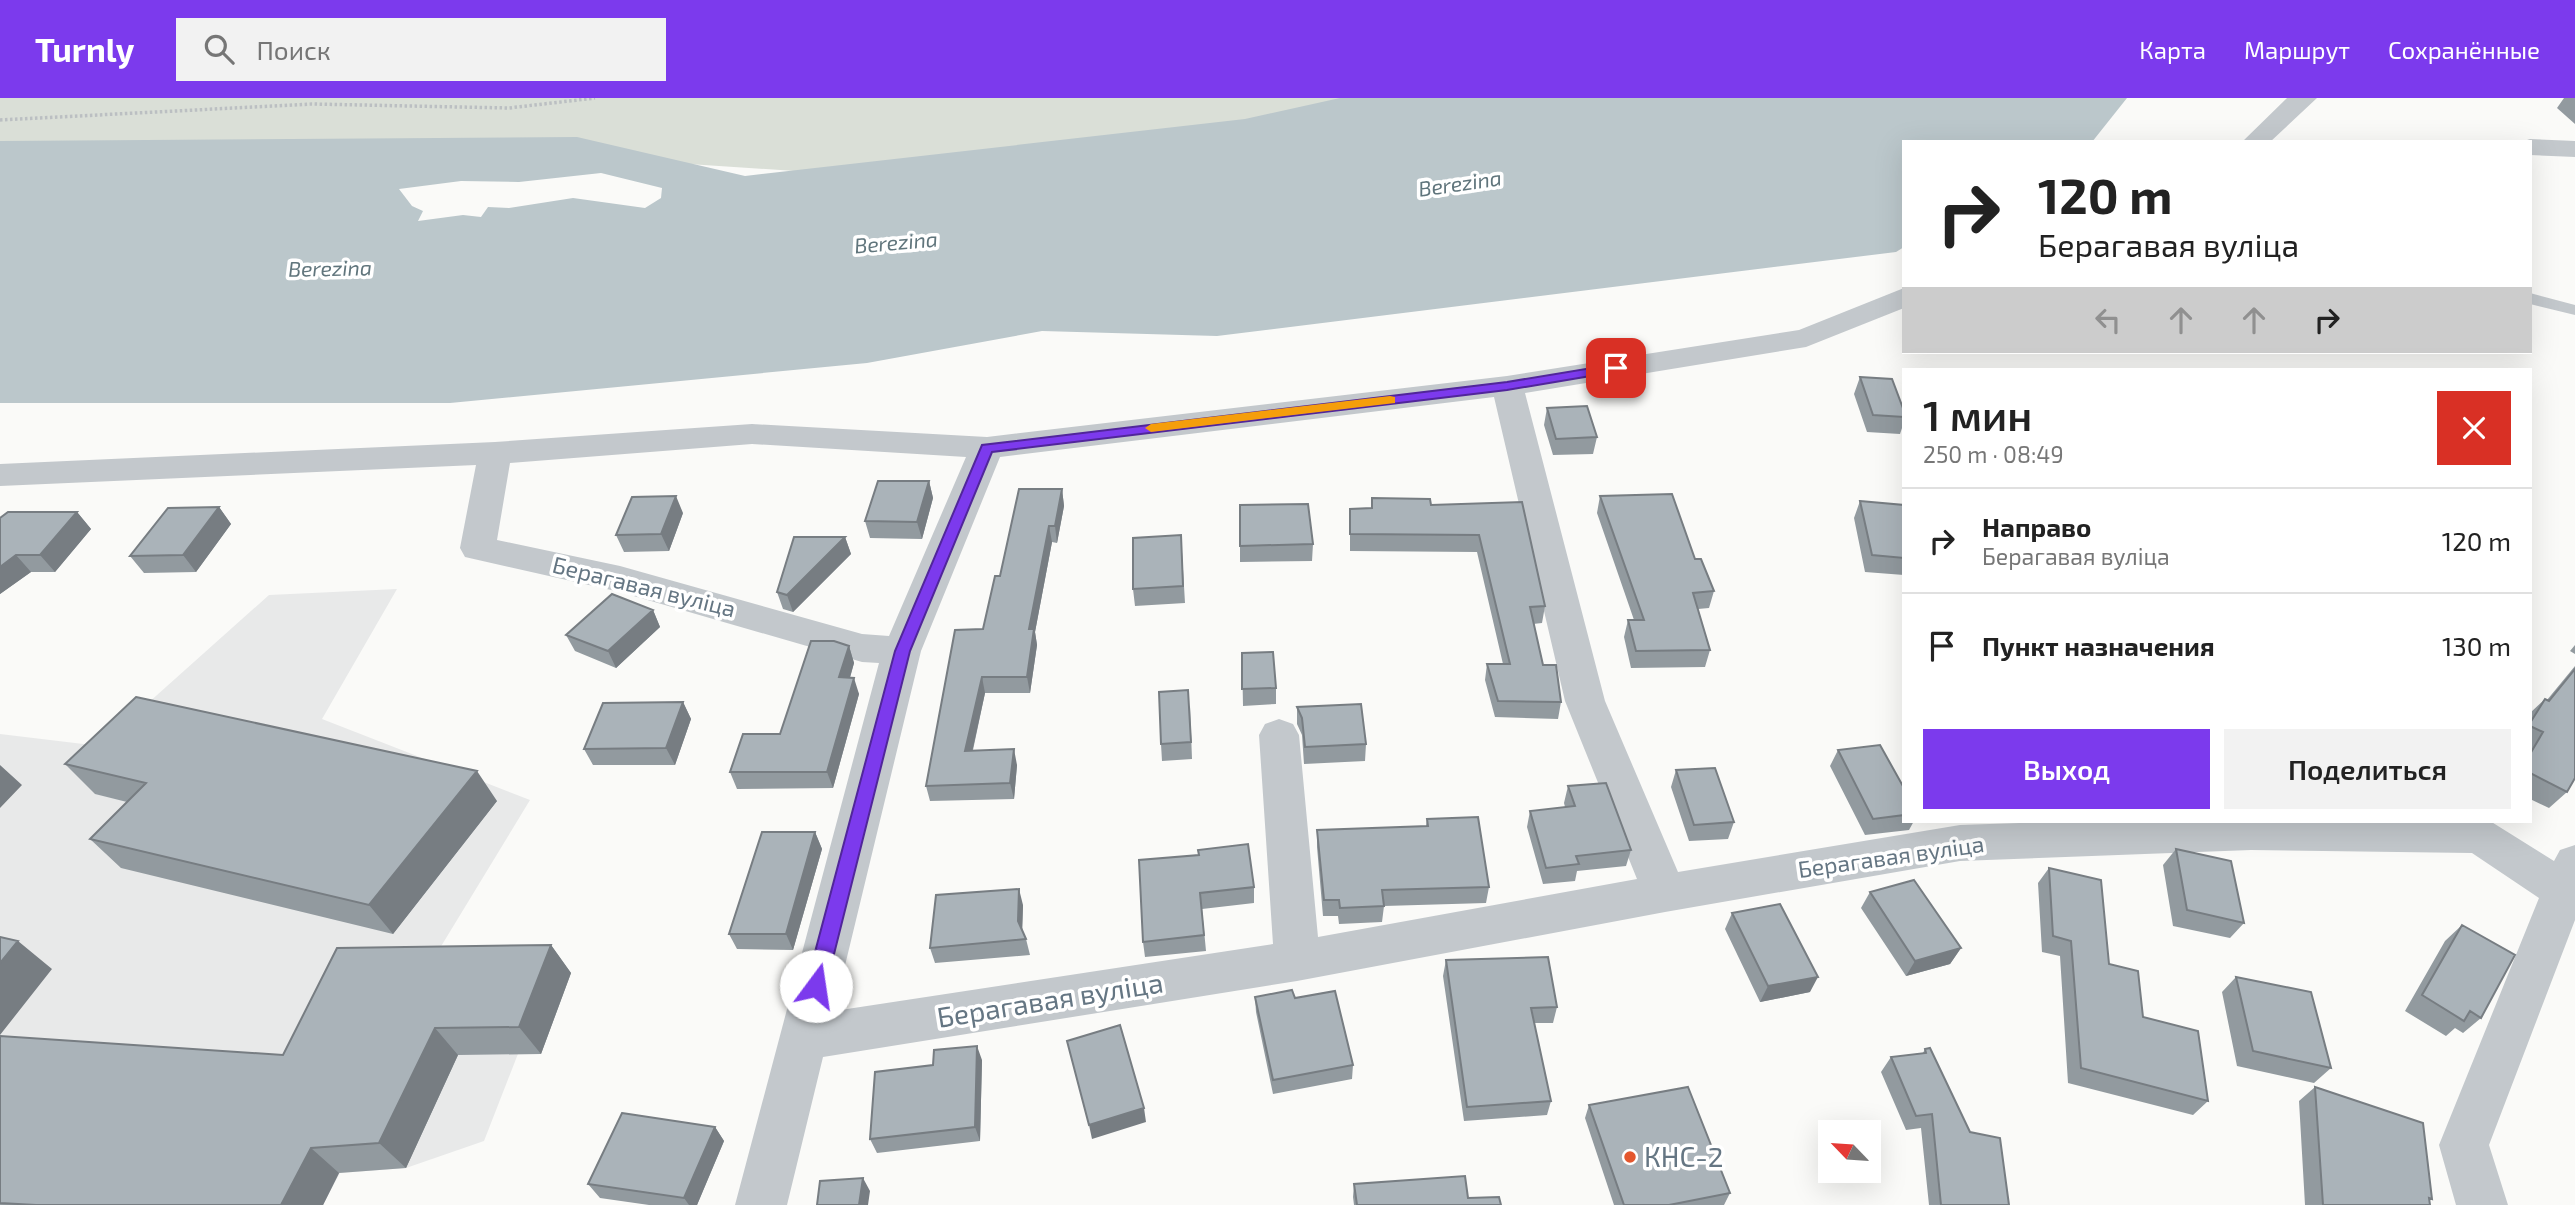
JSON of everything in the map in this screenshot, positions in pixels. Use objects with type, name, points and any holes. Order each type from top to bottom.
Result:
[{"type":"street","points":[[2257,140],[2297,102],[2305,98]]},
{"type":"street","points":[[2532,148],[2575,149]]},
{"type":"street","points":[[0,475],[495,453],[752,434],[987,448],[1507,386],[1806,338],[1902,298]]},
{"type":"street","points":[[1507,386],[1585,701],[1665,893]]},
{"type":"street","points":[[761,1205],[902,651],[987,448]]},
{"type":"street","name":"Берагавая вуліца","points":[[495,453],[478,548],[620,579],[862,648],[902,651]]},
{"type":"street","points":[[1279,735],[1297,961]]},
{"type":"street","name":"Берагавая вуліца","points":[[803,1038],[1297,961],[1665,893],[1960,843],[2251,832],[2480,835],[2569,877],[2464,1145],[2482,1205]]},
{"type":"lane","points":[[2532,299],[2575,310]]},
{"type":"path","points":[[0,120],[312,104],[509,108],[595,98]]},
{"type":"shaded area","points":[[0,98],[1380,98],[1241,129],[795,171],[478,150],[0,155]]},
{"type":"shaded area","points":[[397,589],[322,719],[530,800],[440,948],[537,1005],[484,1141],[406,1168],[340,1173],[323,1205],[0,1205],[0,734],[100,746],[269,595]]},
{"type":"water","name":"Berezina","points":[[1340,98],[2127,98],[2094,140],[1902,140],[1902,248],[1896,252],[1217,336],[1042,331],[867,363],[450,403],[0,403],[0,141],[577,137],[745,176],[1245,119]],"holes":[[[601,173],[662,188],[661,198],[645,208],[573,198],[509,208],[488,207],[481,217],[463,215],[418,221],[423,211],[412,206],[399,189],[461,181],[519,182]]]},
{"type":"building","points":[[1860,377],[1892,379],[1902,406],[1902,417],[1873,415]]},
{"type":"building","points":[[1587,406],[1597,437],[1556,439],[1547,408]]},
{"type":"building","points":[[878,481],[929,481],[917,522],[865,521]]},
{"type":"building","points":[[1019,489],[1062,489],[1055,526],[1049,526],[1029,629],[1034,629],[1027,677],[982,677],[965,751],[1014,749],[1010,783],[926,786],[955,630],[983,629],[995,576],[1000,576]]},
{"type":"building","points":[[1672,494],[1695,559],[1701,559],[1714,591],[1693,593],[1710,650],[1636,651],[1628,620],[1644,620],[1600,496]]},
{"type":"building","points":[[676,496],[661,534],[616,535],[632,497]]},
{"type":"building","points":[[1372,498],[1430,499],[1431,505],[1522,502],[1545,606],[1530,607],[1543,665],[1556,665],[1561,702],[1498,701],[1487,664],[1510,664],[1479,535],[1350,534],[1350,509],[1372,508]]},
{"type":"building","points":[[1860,501],[1902,505],[1902,558],[1872,555]]},
{"type":"building","points":[[1308,504],[1313,544],[1240,546],[1240,505]]},
{"type":"building","points":[[219,507],[183,555],[130,556],[168,508]]},
{"type":"building","points":[[8,512],[77,512],[40,555],[16,555],[0,567],[0,518]]},
{"type":"building","points":[[1181,535],[1183,586],[1133,589],[1133,538]]},
{"type":"building","points":[[794,537],[845,537],[787,595],[777,592]]},
{"type":"building","points":[[612,594],[653,610],[608,651],[566,635]]},
{"type":"building","points":[[811,641],[834,641],[849,646],[839,677],[854,678],[827,772],[730,772],[743,734],[780,734]]},
{"type":"building","points":[[1273,652],[1276,688],[1242,689],[1242,653]]},
{"type":"building","points":[[2575,669],[2575,778],[2567,792],[2532,774],[2532,751],[2543,732],[2532,727],[2532,720],[2545,699],[2549,701]]},
{"type":"building","points":[[1188,690],[1191,742],[1161,744],[1159,692]]},
{"type":"building","points":[[136,697],[477,771],[369,905],[90,839],[146,783],[65,764]]},
{"type":"building","points":[[683,702],[666,748],[584,749],[603,703]]},
{"type":"building","points":[[1361,704],[1366,744],[1305,747],[1302,718],[1297,707]]},
{"type":"building","points":[[1880,745],[1902,784],[1902,815],[1873,819],[1838,750]]},
{"type":"building","points":[[1715,768],[1734,822],[1694,825],[1676,770]]},
{"type":"building","points":[[1606,783],[1631,850],[1576,856],[1579,864],[1546,868],[1530,811],[1575,806],[1568,786]]},
{"type":"building","points":[[1478,817],[1489,887],[1382,890],[1384,906],[1340,908],[1339,900],[1324,900],[1317,830],[1428,826],[1427,819]]},
{"type":"building","points":[[762,832],[815,832],[786,934],[729,934]]},
{"type":"building","points":[[1248,844],[1254,887],[1200,893],[1204,935],[1143,942],[1139,860],[1199,855],[1198,850]]},
{"type":"building","points":[[2176,849],[2231,861],[2244,923],[2187,910]]},
{"type":"building","points":[[2049,868],[2101,880],[2109,964],[2138,971],[2143,1017],[2198,1031],[2208,1101],[2081,1068],[2071,941],[2053,936]]},
{"type":"building","points":[[1914,880],[1961,948],[1915,961],[1870,892]]},
{"type":"building","points":[[1019,889],[1018,921],[1026,939],[930,948],[936,895]]},
{"type":"building","points":[[1780,904],[1818,977],[1768,986],[1732,913]]},
{"type":"building","points":[[2462,925],[2515,955],[2481,1018],[2470,1011],[2464,1021],[2422,995]]},
{"type":"building","points":[[0,937],[18,941],[0,963]]},
{"type":"building","points":[[551,945],[519,1027],[435,1028],[379,1143],[311,1148],[281,1205],[0,1203],[0,1036],[283,1055],[337,948]]},
{"type":"building","points":[[1548,957],[1557,1007],[1531,1008],[1551,1101],[1467,1107],[1446,960]]},
{"type":"building","points":[[2236,977],[2311,992],[2331,1068],[2253,1051]]},
{"type":"building","points":[[1292,990],[1295,998],[1335,991],[1353,1065],[1273,1080],[1255,997]]},
{"type":"building","points":[[1120,1025],[1144,1108],[1089,1125],[1067,1041]]},
{"type":"building","points":[[977,1046],[975,1127],[870,1139],[875,1072],[933,1065],[934,1050]]},
{"type":"building","points":[[1930,1048],[1970,1132],[2000,1138],[2009,1205],[1941,1205],[1932,1114],[1916,1116],[1891,1057],[1926,1053],[1925,1049]]},
{"type":"building","name":"КНС-2","points":[[1688,1087],[1730,1193],[1669,1205],[1624,1205],[1589,1105]]},
{"type":"building","points":[[2315,1087],[2423,1123],[2432,1199],[2429,1198],[2430,1205],[2323,1205]]},
{"type":"building","points":[[622,1113],[715,1127],[684,1198],[588,1184]]},
{"type":"building","points":[[1465,1176],[1468,1198],[1499,1197],[1501,1205],[1357,1205],[1354,1184]]},
{"type":"building","points":[[863,1178],[859,1205],[817,1205],[820,1181]]},
{"type":"slow traffic","points":[[1151,428],[1390,400]]},
{"type":"place","name":"КНС-2","points":[[1630,1157]]},
{"type":"route","points":[[816,986],[902,651],[987,448],[1507,386],[1616,368]]}]
